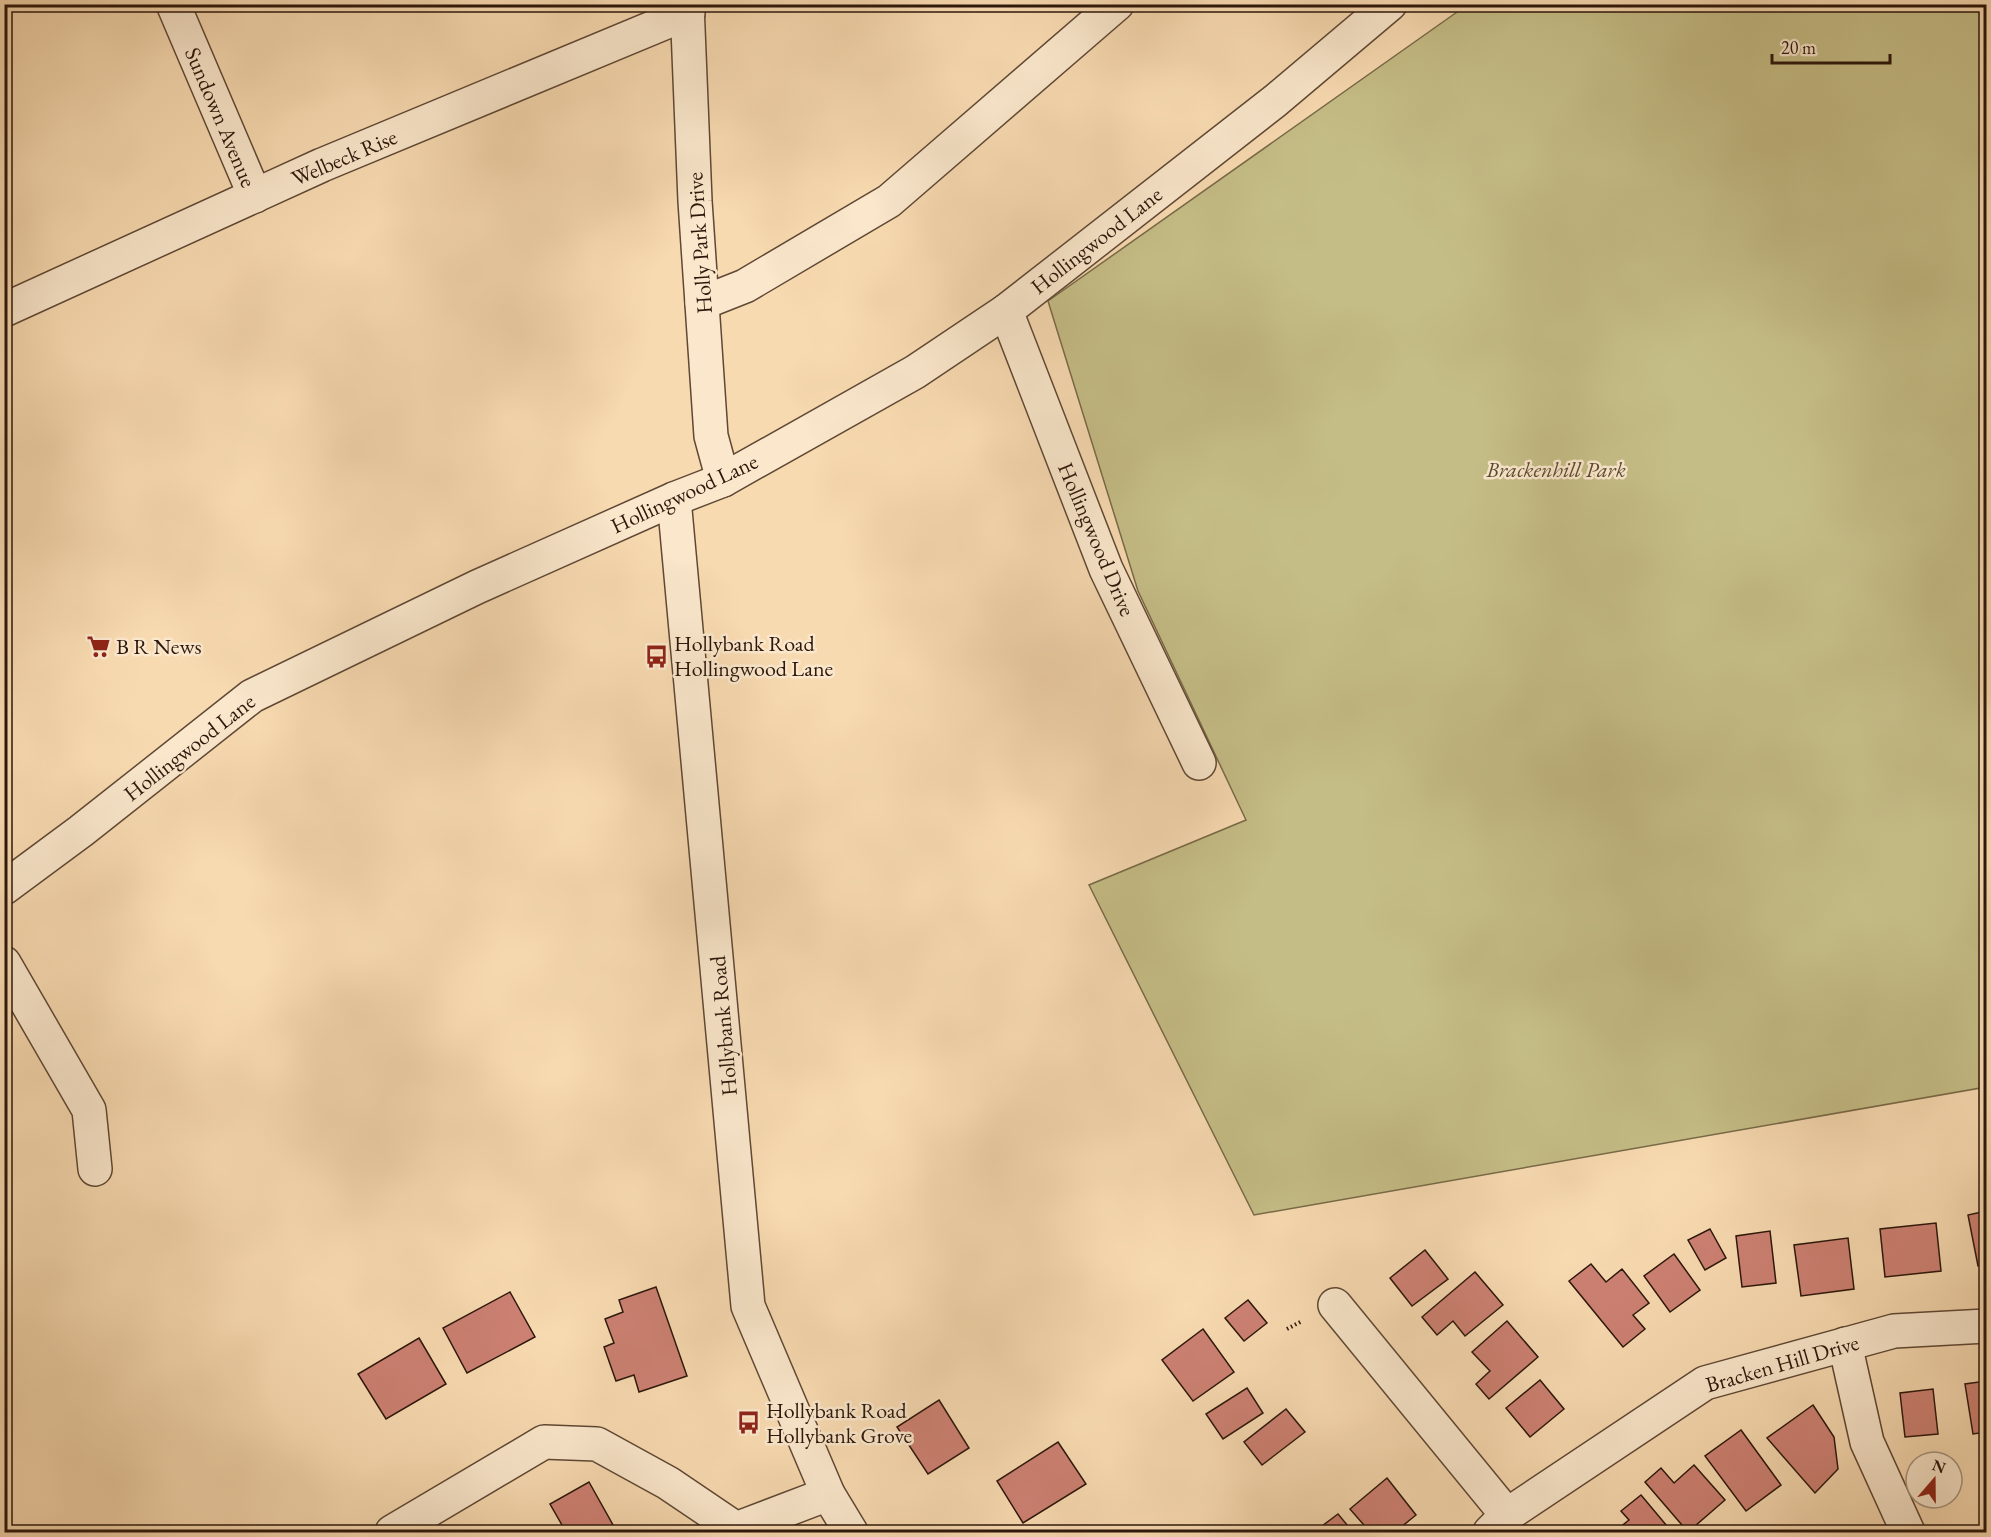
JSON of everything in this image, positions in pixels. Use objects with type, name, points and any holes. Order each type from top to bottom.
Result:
[{"type":"street","name":"Sundown Avenue","points":[[173,4],[255,196]]},
{"type":"street","points":[[702,303],[745,286],[890,201],[1118,4]]},
{"type":"street","name":"Hollingwood Lane","points":[[4,888],[81,831],[252,696],[477,586],[674,499],[723,480],[915,372],[1006,311],[1275,101],[1390,4]]},
{"type":"street","name":"Welbeck Rise","points":[[4,310],[322,165],[687,9]]},
{"type":"street","name":"Holly Park Drive","points":[[687,9],[695,201],[711,435],[723,480]]},
{"type":"street","name":"Hollingwood Drive","points":[[1006,311],[1107,569],[1199,764]]},
{"type":"street","name":"Hollybank Road","points":[[674,499],[748,1306],[828,1494],[851,1533]]},
{"type":"street","points":[[4,963],[89,1110],[95,1169]]},
{"type":"street","name":"Bracken Hill Drive","points":[[1335,1305],[1499,1524],[1705,1383],[1894,1331],[1986,1326]]},
{"type":"street","points":[[1845,1344],[1867,1442],[1908,1533]]},
{"type":"street","points":[[392,1533],[544,1442],[597,1444],[668,1483],[736,1529],[828,1494]]},
{"type":"green space","name":"Brackenhill Park","points":[[1465,5],[1986,5],[1986,1087],[1254,1215],[1089,885],[1246,820],[1138,591],[1048,301]]},
{"type":"building","points":[[1986,1211],[1986,1265],[1978,1266],[1968,1215]]},
{"type":"building","points":[[1936,1223],[1941,1271],[1885,1277],[1880,1229]]},
{"type":"building","points":[[1710,1229],[1726,1258],[1705,1270],[1688,1240]]},
{"type":"building","points":[[1770,1231],[1776,1283],[1742,1287],[1736,1236]]},
{"type":"building","points":[[1848,1238],[1854,1289],[1801,1296],[1794,1245]]},
{"type":"building","points":[[1425,1250],[1448,1279],[1412,1306],[1390,1278]]},
{"type":"building","points":[[1674,1254],[1700,1290],[1670,1312],[1644,1276]]},
{"type":"building","points":[[1591,1264],[1606,1282],[1622,1269],[1649,1303],[1633,1315],[1645,1329],[1623,1347],[1569,1281]]},
{"type":"building","points":[[1475,1272],[1503,1305],[1465,1336],[1453,1321],[1437,1335],[1422,1317]]},
{"type":"building","points":[[656,1287],[687,1376],[639,1392],[634,1375],[616,1381],[604,1347],[614,1343],[605,1319],[623,1312],[619,1300]]},
{"type":"building","points":[[510,1292],[535,1337],[467,1373],[443,1328]]},
{"type":"building","points":[[1248,1300],[1267,1323],[1244,1341],[1225,1318]]},
{"type":"building","points":[[1507,1321],[1538,1357],[1489,1399],[1476,1384],[1490,1371],[1472,1352]]},
{"type":"building","points":[[1203,1329],[1234,1372],[1193,1401],[1162,1360]]},
{"type":"building","points":[[419,1338],[446,1384],[386,1419],[358,1374]]},
{"type":"building","points":[[1540,1380],[1564,1409],[1530,1437],[1506,1408]]},
{"type":"building","points":[[1986,1381],[1986,1432],[1973,1434],[1965,1384]]},
{"type":"building","points":[[1247,1388],[1263,1413],[1223,1439],[1206,1414]]},
{"type":"building","points":[[1933,1389],[1938,1434],[1905,1437],[1900,1393]]},
{"type":"building","points":[[939,1400],[969,1448],[928,1474],[897,1427]]},
{"type":"building","points":[[1813,1405],[1834,1437],[1838,1469],[1815,1493],[1767,1438]]},
{"type":"building","points":[[1286,1409],[1305,1432],[1262,1465],[1244,1442]]},
{"type":"building","points":[[1741,1430],[1781,1485],[1746,1511],[1705,1456]]},
{"type":"building","points":[[1058,1442],[1086,1484],[1023,1523],[997,1481]]},
{"type":"building","points":[[1694,1465],[1725,1500],[1688,1532],[1645,1482],[1661,1468],[1674,1483]]},
{"type":"building","points":[[1387,1478],[1416,1515],[1395,1532],[1370,1532],[1350,1509]]},
{"type":"building","points":[[589,1482],[617,1532],[566,1532],[550,1504]]},
{"type":"building","points":[[1641,1495],[1672,1532],[1614,1532],[1629,1520],[1621,1511]]},
{"type":"building","points":[[1338,1514],[1353,1532],[1314,1532]]},
{"type":"place","name":"B R News","points":[[98,646]]},
{"type":"place","name":"Hollybank Road Hollingwood Lane","points":[[656,656]]},
{"type":"place","name":"Hollybank Road Hollybank Grove","points":[[748,1423]]}]
